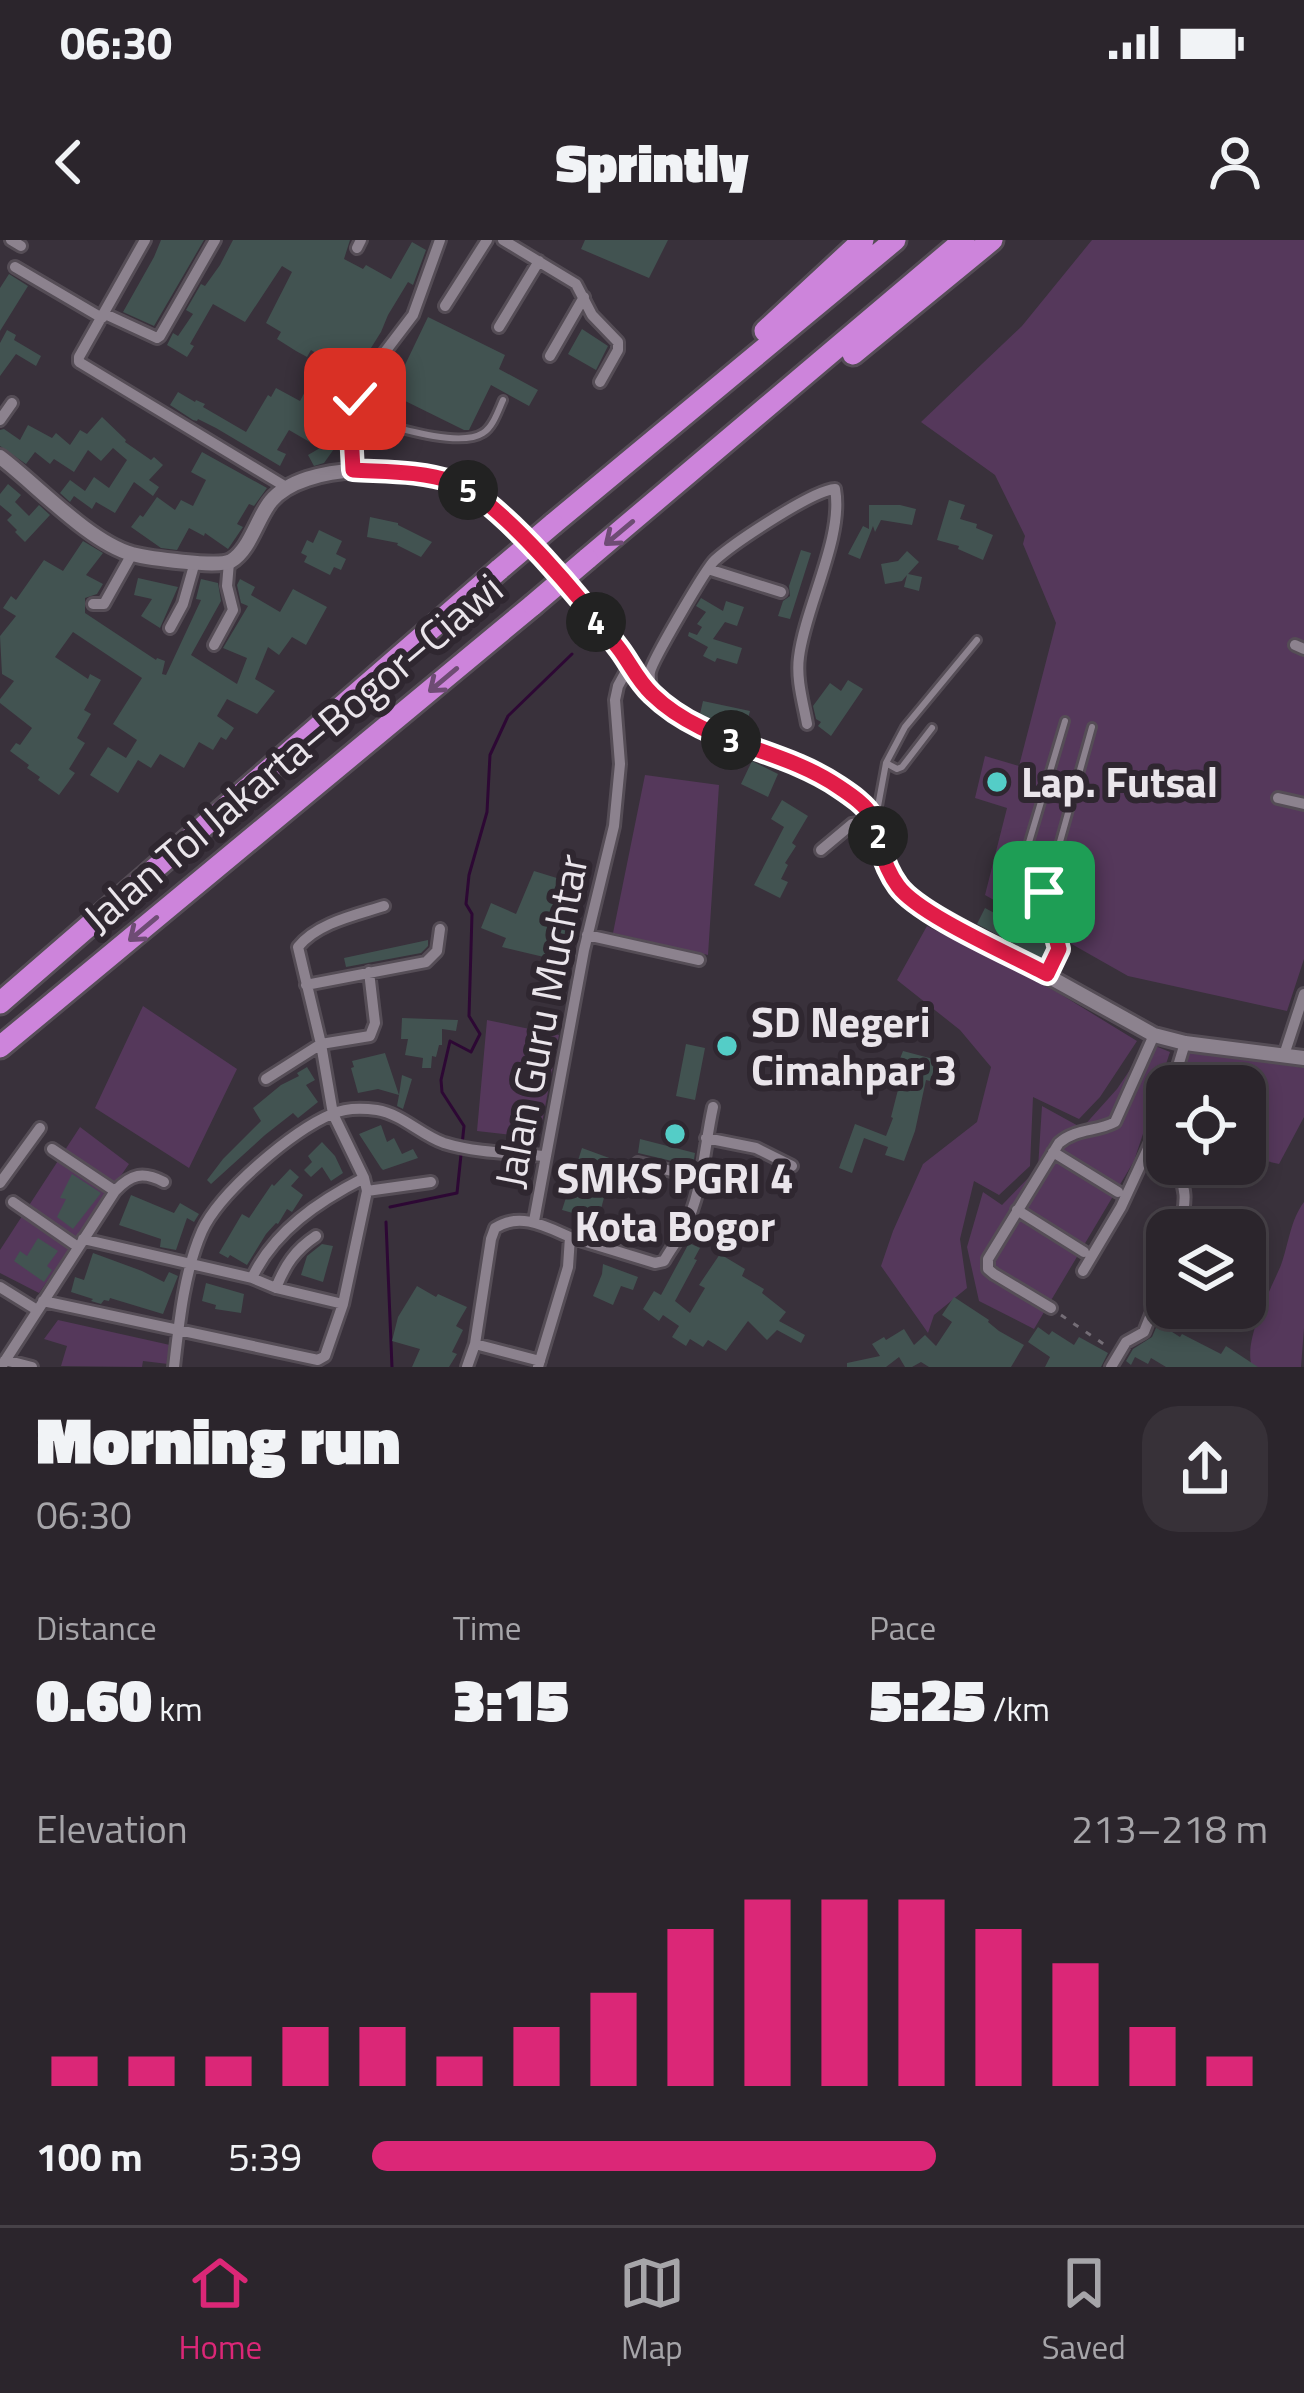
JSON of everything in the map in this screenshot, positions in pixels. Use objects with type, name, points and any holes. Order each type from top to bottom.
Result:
[{"type":"highway","points":[[671,425],[863,240]]},
{"type":"highway","name":"Jalan Tol Jakarta–Bogor–Ciawi","points":[[0,1003],[500,568],[895,240]]},
{"type":"highway","name":"Jalan Tol Jakarta–Bogor–Ciawi","points":[[0,1047],[964,240]]},
{"type":"highway","points":[[658,500],[765,424],[992,240]]},
{"type":"street","points":[[145,240],[79,362],[286,488]]},
{"type":"street","points":[[15,267],[103,316],[157,338],[215,240]]},
{"type":"street","points":[[353,470],[350,415],[355,399],[412,315],[440,240]]},
{"type":"street","points":[[445,306],[487,240]]},
{"type":"street","points":[[503,240],[576,284],[597,322],[618,342],[600,382]]},
{"type":"street","points":[[499,327],[539,261]]},
{"type":"street","points":[[550,356],[584,298]]},
{"type":"street","points":[[0,420],[12,403]]},
{"type":"street","points":[[0,457],[64,511],[118,548],[132,554],[229,562]]},
{"type":"street","points":[[214,646],[233,610],[227,586],[229,562],[286,488],[353,470],[453,482],[518,531],[651,694],[693,725],[835,784],[863,806],[875,820],[887,866],[906,895],[1154,1035],[1304,1058]]},
{"type":"street","points":[[651,694],[650,669],[714,561],[791,510],[835,488],[829,543],[799,656],[807,724]]},
{"type":"street","points":[[93,604],[104,604],[132,554]]},
{"type":"street","points":[[170,628],[196,562]]},
{"type":"street","points":[[708,569],[781,592]]},
{"type":"street","name":"Jalan Guru Muchtar","points":[[539,1364],[568,1267],[570,1237],[534,1221],[587,935],[614,826],[620,764],[615,700],[630,664]]},
{"type":"street","points":[[1278,798],[1304,804]]},
{"type":"street","points":[[821,850],[852,824],[875,820]]},
{"type":"street","points":[[0,1286],[40,1306],[322,1359],[343,1304],[366,1185],[333,1114],[298,947],[341,920],[384,906]]},
{"type":"street","points":[[306,985],[426,962],[437,951],[440,929]]},
{"type":"street","points":[[587,935],[699,960]]},
{"type":"street","points":[[266,1079],[321,1044],[370,1036],[375,1023],[369,972]]},
{"type":"street","points":[[1284,1055],[1304,996]]},
{"type":"street","points":[[1051,1307],[988,1269],[988,1259],[1068,1135],[1102,1129],[1115,1121],[1154,1035]]},
{"type":"street","points":[[1178,1065],[1185,1043]]},
{"type":"street","points":[[570,1237],[655,1264],[664,1261],[686,1227],[701,1178],[712,1107]]},
{"type":"street","points":[[174,1367],[191,1266],[200,1235],[221,1201],[263,1161],[333,1114],[357,1109],[385,1112],[442,1142],[545,1156]]},
{"type":"street","points":[[0,1183],[40,1128]]},
{"type":"street","points":[[706,1138],[756,1148],[791,1166]]},
{"type":"street","points":[[52,1149],[115,1191]]},
{"type":"street","points":[[1053,1152],[1118,1192]]},
{"type":"street","points":[[1083,1270],[1121,1207],[1146,1153]]},
{"type":"street","points":[[638,1163],[701,1178]]},
{"type":"street","points":[[32,1367],[3,1363],[115,1191],[133,1176],[144,1174],[164,1182]]},
{"type":"street","points":[[252,1278],[263,1258],[310,1209],[366,1185],[430,1182]]},
{"type":"street","points":[[13,1202],[80,1244],[252,1278],[343,1304]]},
{"type":"street","points":[[1017,1210],[1084,1252]]},
{"type":"street","points":[[467,1367],[495,1228],[511,1220],[534,1221]]},
{"type":"street","points":[[276,1288],[289,1259],[316,1237]]},
{"type":"street","points":[[1112,1367],[1126,1342],[1146,1327]]},
{"type":"street","points":[[475,1344],[539,1364]]},
{"type":"lane","points":[[350,415],[445,438],[468,438],[484,433],[502,400]]},
{"type":"lane","points":[[875,820],[886,763],[905,727],[976,640]]},
{"type":"lane","points":[[1047,974],[1058,941],[1048,928],[1017,909],[1016,886],[1065,721]]},
{"type":"lane","points":[[1016,886],[1046,892],[1092,727]]},
{"type":"lane","points":[[886,763],[902,767],[932,728]]},
{"type":"path","points":[[1051,1307],[1119,1355]]},
{"type":"shaded area","points":[[1092,240],[1304,240],[1304,959],[1287,1011],[1128,976],[985,895],[1007,808],[975,798],[985,756],[1019,766],[1056,623],[1023,544],[1025,536],[995,475],[921,422],[1022,326]]},
{"type":"shaded area","points":[[645,775],[719,785],[708,955],[613,933]]},
{"type":"shaded area","points":[[927,926],[1057,992],[1137,1041],[1100,1097],[1079,1119],[1033,1097],[1030,1166],[999,1195],[974,1181],[960,1239],[967,1288],[934,1315],[928,1333],[881,1266],[923,1164],[977,1122],[991,1067],[960,1030],[897,980]]},
{"type":"shaded area","points":[[143,1006],[237,1069],[189,1168],[95,1108]]},
{"type":"shaded area","points":[[487,1020],[559,1035],[539,1138],[477,1131]]},
{"type":"shaded area","points":[[1148,1043],[1170,1052],[1166,1065],[1146,1065],[1146,1125],[1134,1161],[1034,1329],[979,1301],[967,1247],[983,1192],[1002,1205],[1038,1168],[1042,1106],[1082,1128],[1117,1089]]},
{"type":"shaded area","points":[[1187,1049],[1304,1068],[1304,1117],[1279,1164],[1266,1161],[1266,1065],[1182,1065]]},
{"type":"shaded area","points":[[80,1127],[129,1164],[39,1293],[0,1273],[0,1250]]},
{"type":"shaded area","points":[[1304,1202],[1301,1367],[1252,1367],[1254,1330],[1266,1329],[1266,1300]]},
{"type":"shaded area","points":[[58,1320],[170,1345],[168,1364],[61,1366],[67,1346],[44,1339]]},
{"type":"building","points":[[161,240],[204,240],[154,326],[123,312]]},
{"type":"building","points":[[233,240],[350,240],[344,259],[391,279],[412,242],[426,250],[413,285],[408,282],[388,315],[347,394],[343,392],[332,410],[319,401],[305,424],[341,439],[324,463],[314,466],[308,455],[320,448],[289,430],[277,450],[286,454],[280,466],[170,405],[178,392],[246,432],[276,388],[300,401],[308,386],[315,390],[332,363],[311,350],[307,357],[296,351],[277,339],[281,332],[266,323],[292,272],[282,266],[245,322],[213,304],[187,357],[167,345],[193,314],[186,310]]},
{"type":"building","points":[[585,240],[668,240],[649,278],[581,249]]},
{"type":"building","points":[[9,274],[28,286],[0,331],[0,288]]},
{"type":"building","points":[[428,317],[505,355],[499,369],[538,390],[529,406],[491,385],[469,430],[464,430],[391,394]]},
{"type":"building","points":[[582,329],[608,346],[596,370],[568,354]]},
{"type":"building","points":[[7,330],[16,335],[14,340],[41,356],[36,366],[16,354],[0,376],[0,343]]},
{"type":"building","points":[[102,417],[125,442],[163,465],[149,480],[159,487],[153,496],[134,482],[115,513],[96,502],[92,509],[74,496],[70,502],[60,493],[70,480],[85,491],[94,477],[109,488],[127,460],[113,448],[101,461],[88,450],[74,472],[54,459],[50,464],[35,452],[26,464],[0,446],[0,430],[20,440],[28,425],[52,438],[56,433],[70,445],[80,430],[87,434]]},
{"type":"building","points":[[202,452],[267,488],[254,506],[249,504],[237,524],[243,527],[228,549],[189,528],[177,550],[161,548],[131,527],[157,497],[175,510],[181,500],[193,506],[206,480],[191,472]]},
{"type":"building","points":[[8,484],[21,495],[15,502],[29,516],[39,505],[50,515],[25,542],[7,520],[12,515],[0,505],[0,494]]},
{"type":"building","points":[[949,500],[965,505],[960,519],[993,535],[983,560],[937,540]]},
{"type":"building","points":[[869,505],[916,509],[912,525],[881,520],[875,532],[873,526],[860,559],[848,554],[863,526],[869,529]]},
{"type":"building","points":[[370,517],[398,523],[432,542],[421,557],[398,543],[367,537]]},
{"type":"building","points":[[319,530],[342,541],[336,554],[346,559],[341,570],[334,567],[330,575],[304,562],[307,556],[301,553]]},
{"type":"building","points":[[83,541],[103,553],[86,575],[103,584],[97,594],[85,598],[85,613],[156,660],[165,661],[162,674],[166,675],[201,600],[196,599],[201,579],[218,583],[221,601],[191,655],[237,684],[247,658],[223,648],[248,606],[241,603],[240,579],[255,587],[251,595],[280,612],[293,589],[327,607],[306,645],[292,637],[279,655],[268,647],[255,679],[275,691],[257,714],[227,699],[217,716],[234,728],[226,740],[221,737],[213,750],[199,742],[184,768],[160,754],[151,768],[138,760],[118,793],[90,775],[108,747],[126,758],[137,740],[113,724],[142,678],[73,632],[55,657],[88,679],[90,674],[101,680],[84,710],[91,714],[77,738],[85,743],[69,769],[75,773],[59,795],[10,751],[32,728],[0,703],[14,681],[2,674],[0,636],[16,616],[3,608],[11,596],[16,600],[44,560],[63,571]]},
{"type":"building","points":[[801,550],[811,553],[790,619],[778,616],[790,596]]},
{"type":"building","points":[[907,551],[919,562],[908,574],[922,577],[919,591],[904,587],[907,575],[902,581],[885,584],[881,564],[898,561]]},
{"type":"building","points":[[138,578],[178,587],[160,628],[141,616],[152,599],[134,595]]},
{"type":"building","points":[[701,598],[723,611],[726,601],[744,607],[737,626],[725,622],[713,639],[742,648],[737,664],[703,656],[708,647],[688,636],[689,632],[697,635],[702,627],[697,624],[706,612],[696,606]]},
{"type":"building","points":[[848,680],[863,689],[831,736],[818,726],[821,722],[813,706],[830,683],[841,691]]},
{"type":"building","points":[[703,701],[750,711],[744,733],[700,714]]},
{"type":"building","points":[[752,761],[778,774],[768,797],[741,784]]},
{"type":"building","points":[[782,800],[808,816],[785,863],[781,879],[788,882],[780,898],[754,885],[784,827],[771,819]]},
{"type":"building","points":[[534,871],[586,887],[565,962],[502,947],[506,938],[481,928],[491,903],[516,914]]},
{"type":"building","points":[[985,908],[1049,942],[1045,960],[977,924]]},
{"type":"building","points":[[428,940],[421,953],[346,967],[344,958]]},
{"type":"building","points":[[402,1018],[458,1020],[456,1031],[442,1029],[442,1045],[436,1057],[432,1056],[431,1068],[422,1068],[423,1058],[405,1055],[408,1039],[401,1039]]},
{"type":"building","points":[[686,1044],[705,1048],[695,1100],[676,1096]]},
{"type":"building","points":[[903,1051],[937,1060],[930,1081],[926,1080],[904,1161],[885,1155],[888,1147],[864,1138],[852,1173],[839,1168],[855,1124],[886,1136],[900,1082],[892,1079]]},
{"type":"building","points":[[385,1053],[399,1095],[378,1089],[358,1093],[352,1061]]},
{"type":"building","points":[[307,1067],[315,1080],[306,1085],[318,1102],[298,1118],[293,1113],[211,1184],[207,1180],[223,1159],[261,1121],[253,1108]]},
{"type":"building","points":[[402,1075],[412,1079],[403,1109],[397,1106]]},
{"type":"building","points":[[381,1125],[387,1142],[394,1138],[402,1154],[413,1149],[418,1158],[383,1170],[359,1134]]},
{"type":"building","points":[[640,1139],[695,1153],[693,1166],[638,1153]]},
{"type":"building","points":[[322,1142],[343,1173],[331,1181],[322,1167],[311,1177],[304,1170],[312,1162],[308,1156]]},
{"type":"building","points":[[582,1148],[612,1159],[600,1193],[605,1194],[598,1220],[562,1210]]},
{"type":"building","points":[[290,1169],[299,1177],[291,1186],[303,1195],[292,1212],[287,1209],[247,1265],[219,1253],[242,1214],[249,1218],[272,1184]]},
{"type":"building","points":[[72,1174],[101,1193],[73,1229],[57,1217]]},
{"type":"building","points":[[131,1195],[174,1213],[180,1203],[199,1214],[194,1222],[187,1218],[176,1250],[160,1247],[161,1239],[119,1225]]},
{"type":"building","points":[[38,1238],[58,1251],[47,1266],[52,1270],[44,1282],[14,1261],[20,1251],[27,1256]]},
{"type":"building","points":[[689,1243],[700,1248],[675,1301],[690,1313],[705,1288],[699,1285],[720,1254],[745,1269],[742,1276],[764,1289],[762,1293],[786,1312],[779,1321],[805,1335],[801,1343],[777,1330],[767,1340],[748,1321],[726,1351],[708,1340],[703,1347],[690,1339],[686,1346],[672,1337],[679,1326],[663,1315],[659,1321],[643,1309],[654,1291],[661,1295]]},
{"type":"building","points":[[322,1244],[333,1246],[323,1282],[301,1275],[307,1256]]},
{"type":"building","points":[[93,1253],[164,1282],[169,1272],[178,1276],[163,1314],[110,1298],[101,1304],[71,1292],[75,1277],[84,1280]]},
{"type":"building","points":[[603,1264],[638,1277],[633,1290],[621,1286],[613,1305],[593,1296]]},
{"type":"building","points":[[206,1283],[244,1294],[241,1313],[215,1309],[216,1305],[202,1301]]},
{"type":"building","points":[[417,1286],[467,1307],[456,1326],[463,1330],[449,1367],[412,1367],[420,1349],[392,1341],[398,1317]]},
{"type":"building","points":[[954,1297],[1024,1345],[1011,1367],[929,1367],[921,1362],[905,1367],[899,1357],[886,1367],[847,1367],[847,1363],[880,1356],[872,1344],[904,1329],[914,1345],[925,1335],[936,1346],[952,1322],[942,1315]]},
{"type":"building","points":[[1038,1327],[1074,1345],[1079,1337],[1108,1353],[1101,1367],[1045,1367],[1050,1357],[1028,1342]]},
{"type":"building","points":[[1155,1329],[1167,1329],[1221,1354],[1226,1346],[1258,1367],[1166,1367],[1151,1358],[1148,1364],[1135,1357],[1131,1365],[1126,1361],[1133,1349],[1152,1337]]},
{"type":"waterway","points":[[390,1207],[457,1193],[464,1126],[442,1092],[441,1080],[450,1041],[471,1052],[480,1034],[469,1016],[472,914],[466,904],[487,812],[490,755],[508,716],[572,654]]},
{"type":"waterway","points":[[386,1222],[392,1367]]},
{"type":"place","name":"Lap. Futsal","points":[[997,782]]},
{"type":"place","name":"SD Negeri Cimahpar 3","points":[[727,1046]]},
{"type":"place","name":"SMKS PGRI 4 Kota Bogor","points":[[675,1134]]},
{"type":"route","points":[[355,399],[350,415],[353,470],[436,478],[477,496],[563,582],[620,649],[639,680],[669,709],[704,730],[835,784],[863,806],[875,820],[887,866],[906,895],[1047,974],[1059,949],[1055,934],[1021,914],[1015,902],[1016,886],[1044,892]]}]
